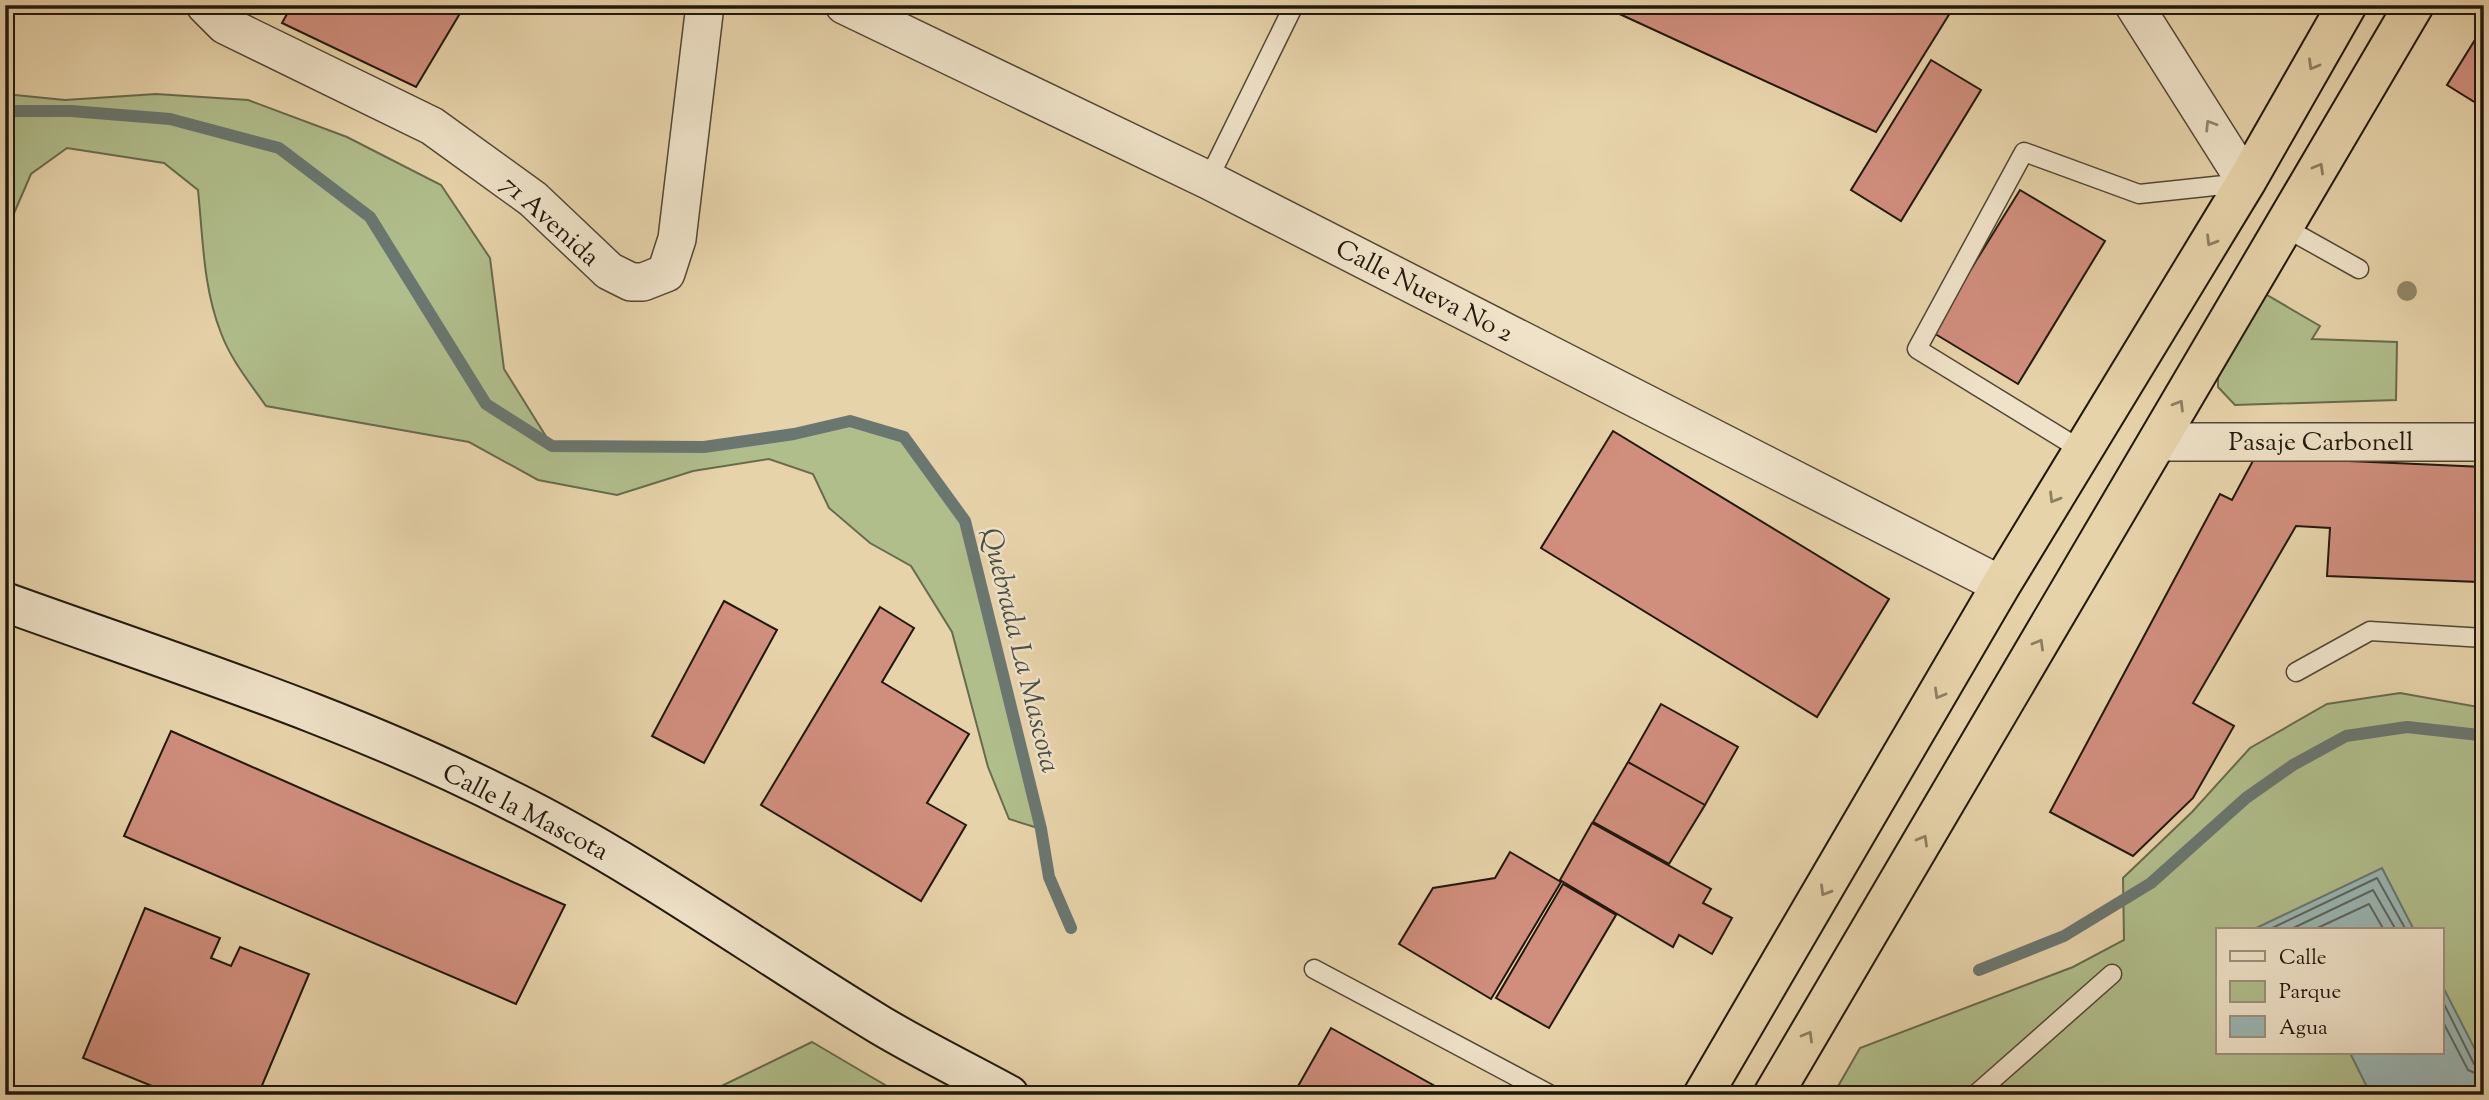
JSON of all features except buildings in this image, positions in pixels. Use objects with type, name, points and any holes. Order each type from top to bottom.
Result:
[{"type":"highway","points":[[1703,1095],[2001,585],[2246,182],[2347,5]]},
{"type":"highway","points":[[1773,1095],[2414,5]]},
{"type":"main road","name":"Calle la Mascota","points":[[5,602],[250,689],[404,749],[513,801],[601,849],[882,1026],[1009,1095]]},
{"type":"street","name":"71 Avenida","points":[[205,5],[225,25],[432,126],[533,199],[609,271],[631,282],[643,282],[666,273],[677,239],[705,5]]},
{"type":"street","name":"Calle Nueva No 2","points":[[844,5],[1208,180],[2001,585]]},
{"type":"street","points":[[2134,5],[2246,182]]},
{"type":"street","name":"Pasaje Carbonell","points":[[2157,442],[2484,442]]},
{"type":"lane","points":[[1208,180],[1293,5]]},
{"type":"lane","points":[[2083,451],[1917,349],[2024,152],[2138,194],[2246,182]]},
{"type":"lane","points":[[2284,227],[2359,269]]},
{"type":"lane","points":[[2295,672],[2370,631],[2484,638]]},
{"type":"lane","points":[[1314,970],[1551,1095]]},
{"type":"lane","points":[[1975,1095],[2112,974]]},
{"type":"path","points":[[2456,5],[2463,9],[2465,5]]},
{"type":"green space","points":[[5,94],[65,100],[156,94],[248,100],[347,137],[441,185],[490,258],[504,369],[552,446],[704,447],[794,434],[850,421],[904,437],[965,521],[1041,829],[1009,819],[988,767],[952,632],[911,566],[870,543],[829,508],[813,474],[769,459],[693,471],[617,495],[538,480],[469,442],[266,406],[230,353],[215,316],[205,263],[198,190],[164,163],[67,148],[31,174],[5,234]]},
{"type":"green space","points":[[2262,292],[2320,326],[2312,339],[2397,342],[2396,400],[2235,405],[2218,387],[2218,365]]},
{"type":"green space","points":[[2400,693],[2484,708],[2484,1095],[1833,1095],[1860,1048],[2073,967],[2124,940],[2123,878],[2192,812],[2250,748],[2327,704]]},
{"type":"green space","points":[[812,1042],[902,1095],[703,1095]]},
{"type":"water","points":[[2382,868],[2413,928],[2256,928]]},
{"type":"water","points":[[2444,989],[2484,1067],[2484,1095],[2371,1095],[2350,1054],[2444,1054]]},
{"type":"waterway","name":"Quebrada La Mascota","points":[[5,111],[71,111],[170,119],[279,148],[370,217],[486,404],[552,446],[704,447],[794,434],[850,421],[904,437],[965,521],[1041,829],[1049,877],[1071,928]]},
{"type":"waterway","name":"Quebrada La Mascota","points":[[1979,970],[2064,936],[2151,883],[2246,798],[2293,765],[2346,736],[2407,727],[2479,735],[2484,741]]}]
